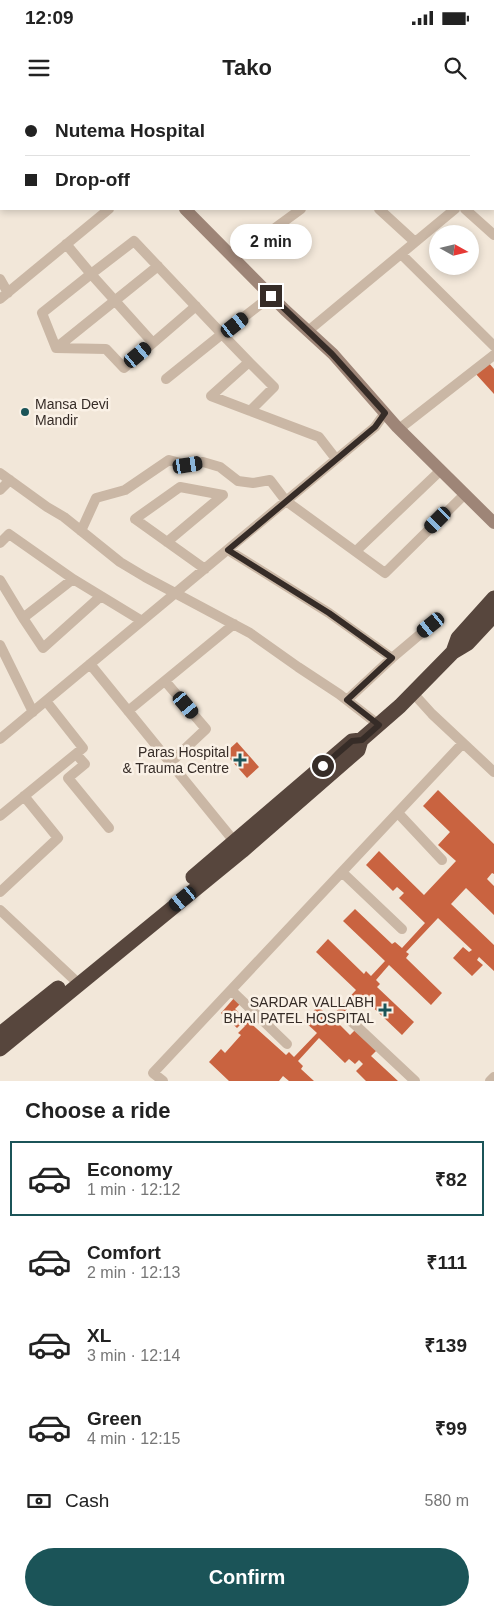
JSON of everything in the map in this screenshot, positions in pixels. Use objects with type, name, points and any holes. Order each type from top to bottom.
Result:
[{"type":"highway","points":[[453,652],[458,638],[494,598]]},
{"type":"highway","points":[[0,1049],[76,980],[358,750],[362,740],[413,693],[453,652],[468,643],[494,615]]},
{"type":"highway","points":[[0,1034],[76,980]]},
{"type":"street","points":[[186,210],[271,296],[332,354],[399,429],[494,523]]},
{"type":"street","points":[[234,258],[300,210]]},
{"type":"street","points":[[380,210],[415,242]]},
{"type":"street","points":[[308,331],[454,210]]},
{"type":"street","points":[[466,210],[494,235]]},
{"type":"street","points":[[0,279],[4,296],[66,244],[101,211]]},
{"type":"street","points":[[56,348],[42,314],[134,241],[274,387],[250,411]]},
{"type":"street","points":[[66,244],[153,343]]},
{"type":"street","points":[[401,254],[494,346]]},
{"type":"street","points":[[56,348],[158,266]]},
{"type":"street","points":[[166,379],[271,296]]},
{"type":"street","points":[[56,348],[106,350],[124,368],[196,306]]},
{"type":"street","points":[[399,429],[494,355]]},
{"type":"street","points":[[250,362],[211,396],[319,437],[336,459]]},
{"type":"street","points":[[0,739],[375,427],[385,413]]},
{"type":"street","points":[[81,531],[96,498],[125,490],[169,460],[188,465],[203,462],[220,467],[238,481],[253,483],[270,480],[286,501],[385,573],[464,494]]},
{"type":"street","points":[[356,551],[441,470]]},
{"type":"street","points":[[0,473],[64,517],[120,562],[250,633],[347,700],[379,725]]},
{"type":"street","points":[[0,490],[10,480]]},
{"type":"street","points":[[168,542],[224,495],[180,487],[136,519],[204,569]]},
{"type":"street","points":[[0,543],[9,534],[73,579],[142,621]]},
{"type":"street","points":[[228,550],[329,613],[392,658]]},
{"type":"street","points":[[23,618],[73,579]]},
{"type":"street","points":[[0,580],[43,648],[101,596]]},
{"type":"street","points":[[128,711],[234,624]]},
{"type":"street","points":[[347,700],[431,625]]},
{"type":"street","points":[[0,645],[33,712]]},
{"type":"street","points":[[90,664],[238,847]]},
{"type":"street","points":[[166,681],[206,729],[171,762]]},
{"type":"street","points":[[413,693],[432,714],[492,767]]},
{"type":"street","points":[[0,816],[83,748],[46,701]]},
{"type":"street","points":[[163,1081],[153,1073],[463,743]]},
{"type":"street","points":[[76,754],[85,764],[68,778],[109,828]]},
{"type":"street","points":[[0,892],[58,838],[24,796]]},
{"type":"street","points":[[398,813],[442,860]]},
{"type":"street","points":[[342,872],[402,929]]},
{"type":"street","points":[[0,910],[76,980]]},
{"type":"street","points":[[231,990],[287,1044]]},
{"type":"street","points":[[351,1021],[415,1081]]},
{"type":"street","points":[[490,1081],[494,1076]]},
{"type":"building","points":[[488,362],[494,369],[494,394],[475,373]]},
{"type":"building","points":[[237,742],[259,767],[247,778],[225,753]]},
{"type":"building","points":[[438,790],[494,844],[494,874],[492,873],[487,879],[494,886],[494,915],[466,888],[451,904],[494,945],[494,971],[479,957],[477,960],[483,965],[472,976],[453,958],[463,947],[469,952],[472,950],[438,918],[406,952],[409,954],[406,958],[442,993],[431,1005],[389,965],[376,980],[380,984],[377,987],[414,1022],[402,1035],[360,995],[336,1021],[350,1035],[355,1030],[377,1050],[371,1056],[398,1081],[366,1081],[356,1071],[363,1064],[359,1060],[355,1064],[349,1059],[345,1063],[319,1038],[298,1061],[303,1066],[301,1069],[314,1081],[289,1081],[283,1076],[279,1081],[229,1081],[209,1062],[221,1049],[225,1053],[241,1035],[238,1033],[245,1026],[242,1023],[237,1028],[221,1013],[235,997],[241,1003],[235,1009],[286,1055],[289,1052],[294,1057],[317,1033],[304,1021],[318,1006],[330,1018],[356,990],[316,952],[328,939],[364,974],[366,971],[371,976],[385,961],[343,921],[355,909],[392,944],[395,942],[402,948],[425,923],[399,898],[404,893],[397,887],[393,891],[366,865],[379,851],[424,895],[456,861],[438,845],[450,832],[423,806]]},
{"type":"place","name":"Mansa Devi Mandir","points":[[25,412]]},
{"type":"place","name":"Paras Hospital & Trauma Centre","points":[[240,760]]},
{"type":"place","name":"SARDAR VALLABH BHAI PATEL HOSPITAL","points":[[385,1010]]},
{"type":"route","points":[[271,296],[332,354],[385,413],[375,427],[228,550],[329,613],[392,658],[347,700],[379,725],[362,740],[352,741],[323,766]]}]
